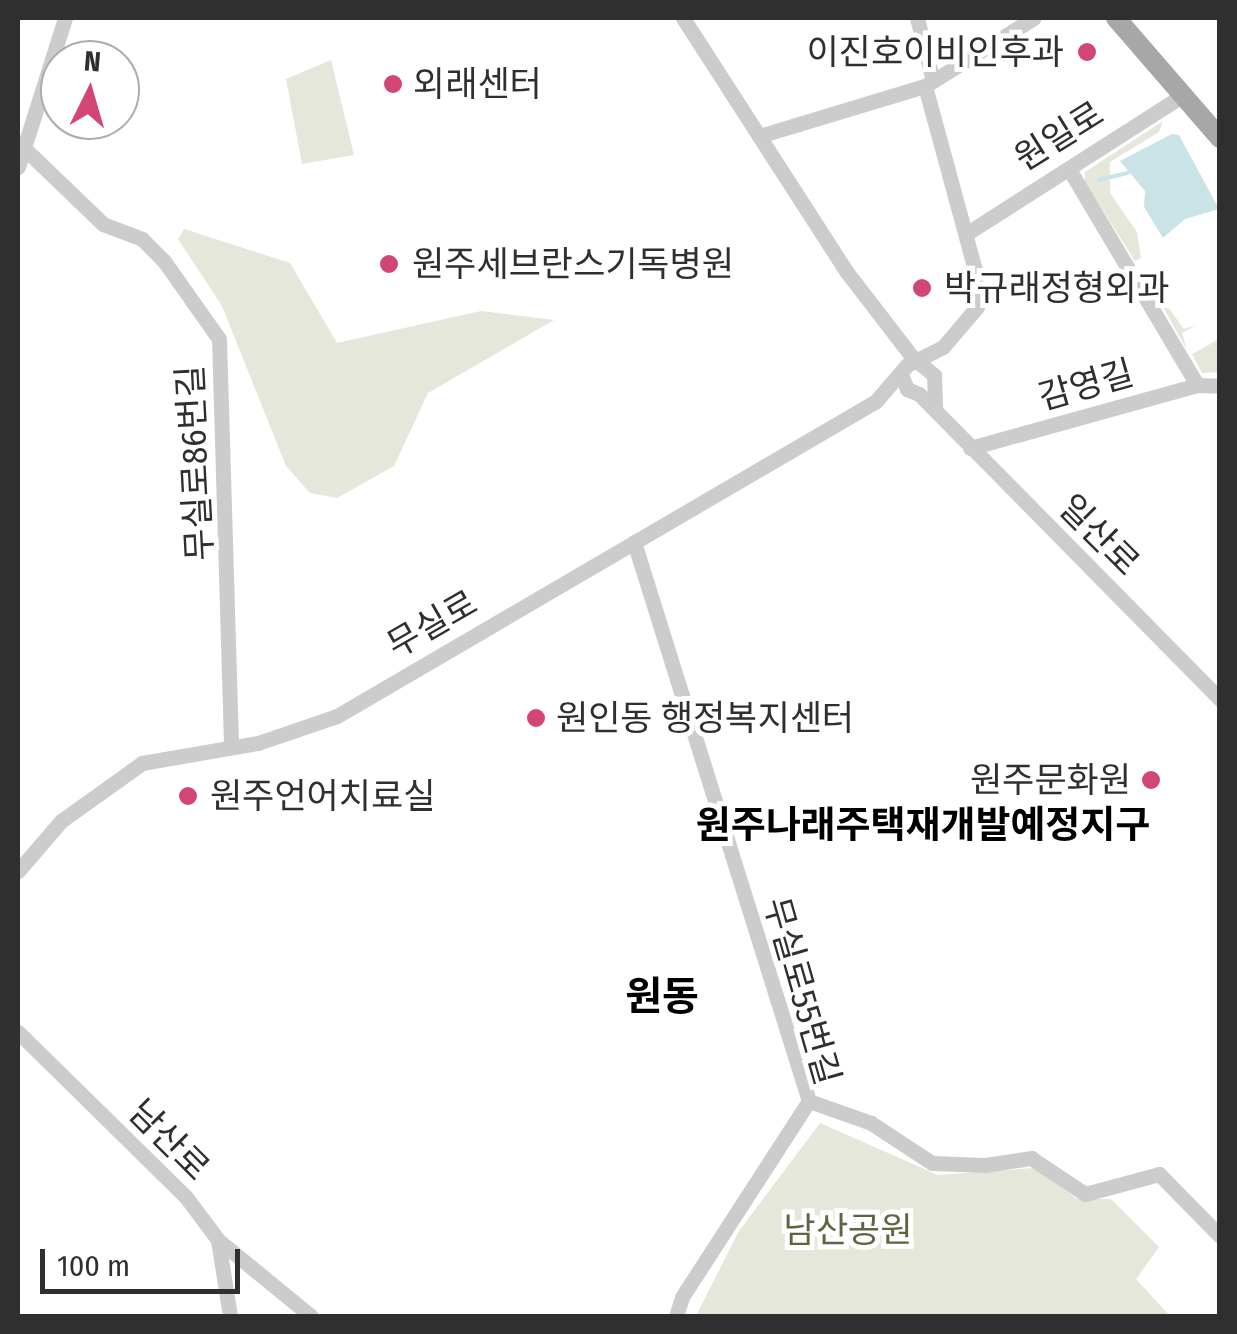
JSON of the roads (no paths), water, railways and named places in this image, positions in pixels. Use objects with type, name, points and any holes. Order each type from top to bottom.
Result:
[{"type":"main road","points":[[1116,18],[1220,138]]},
{"type":"street","points":[[18,166],[66,18]]},
{"type":"street","points":[[683,18],[925,388]]},
{"type":"street","points":[[917,18],[929,84],[969,232],[977,307],[943,348],[925,388]]},
{"type":"street","points":[[759,136],[929,84],[1034,18]]},
{"type":"street","name":"원일로","points":[[969,232],[1183,95]]},
{"type":"street","name":"무실로86번길","points":[[24,148],[103,224],[142,239],[164,260],[220,338],[232,744]]},
{"type":"street","points":[[1069,168],[1197,385]]},
{"type":"street","points":[[876,401],[910,367],[943,348]]},
{"type":"street","points":[[910,367],[925,388]]},
{"type":"street","name":"감영길","points":[[970,448],[1197,385],[1220,386]]},
{"type":"street","points":[[876,401],[925,388]]},
{"type":"street","name":"일산로","points":[[925,388],[935,414],[1220,699]]},
{"type":"street","name":"무실로","points":[[18,871],[62,821],[112,780],[142,763],[232,744],[258,744],[337,716],[876,401]]},
{"type":"street","name":"무실로55번길","points":[[634,542],[809,1101],[682,1297],[676,1316]]},
{"type":"street","name":"남산로","points":[[18,1032],[186,1197],[218,1240],[230,1316]]},
{"type":"street","points":[[809,1101],[870,1124],[932,1162],[986,1165],[1031,1158],[1085,1194],[1159,1174],[1220,1236]]},
{"type":"street","points":[[218,1240],[312,1316]]},
{"type":"water","points":[[1172,134],[1179,135],[1219,209],[1185,219],[1163,238],[1144,207],[1145,191],[1120,161]]},
{"type":"waterway","points":[[1099,180],[1128,173]]},
{"type":"place","name":"이진호이비인후과","points":[[1087,52]]},
{"type":"place","name":"외래센터","points":[[393,84]]},
{"type":"place","name":"원주세브란스기독병원","points":[[389,264]]},
{"type":"place","name":"박규래정형외과","points":[[922,288]]},
{"type":"place","name":"원인동 행정복지센터","points":[[536,718]]},
{"type":"place","name":"원주문화원","points":[[1151,780]]},
{"type":"place","name":"원주언어치료실","points":[[188,796]]},
{"type":"district","name":"원주나래주택재개발예정지구","points":[[923,826]]},
{"type":"district","name":"원동","points":[[662,997]]},
{"type":"park label","name":"남산공원","points":[[848,1230]]}]
